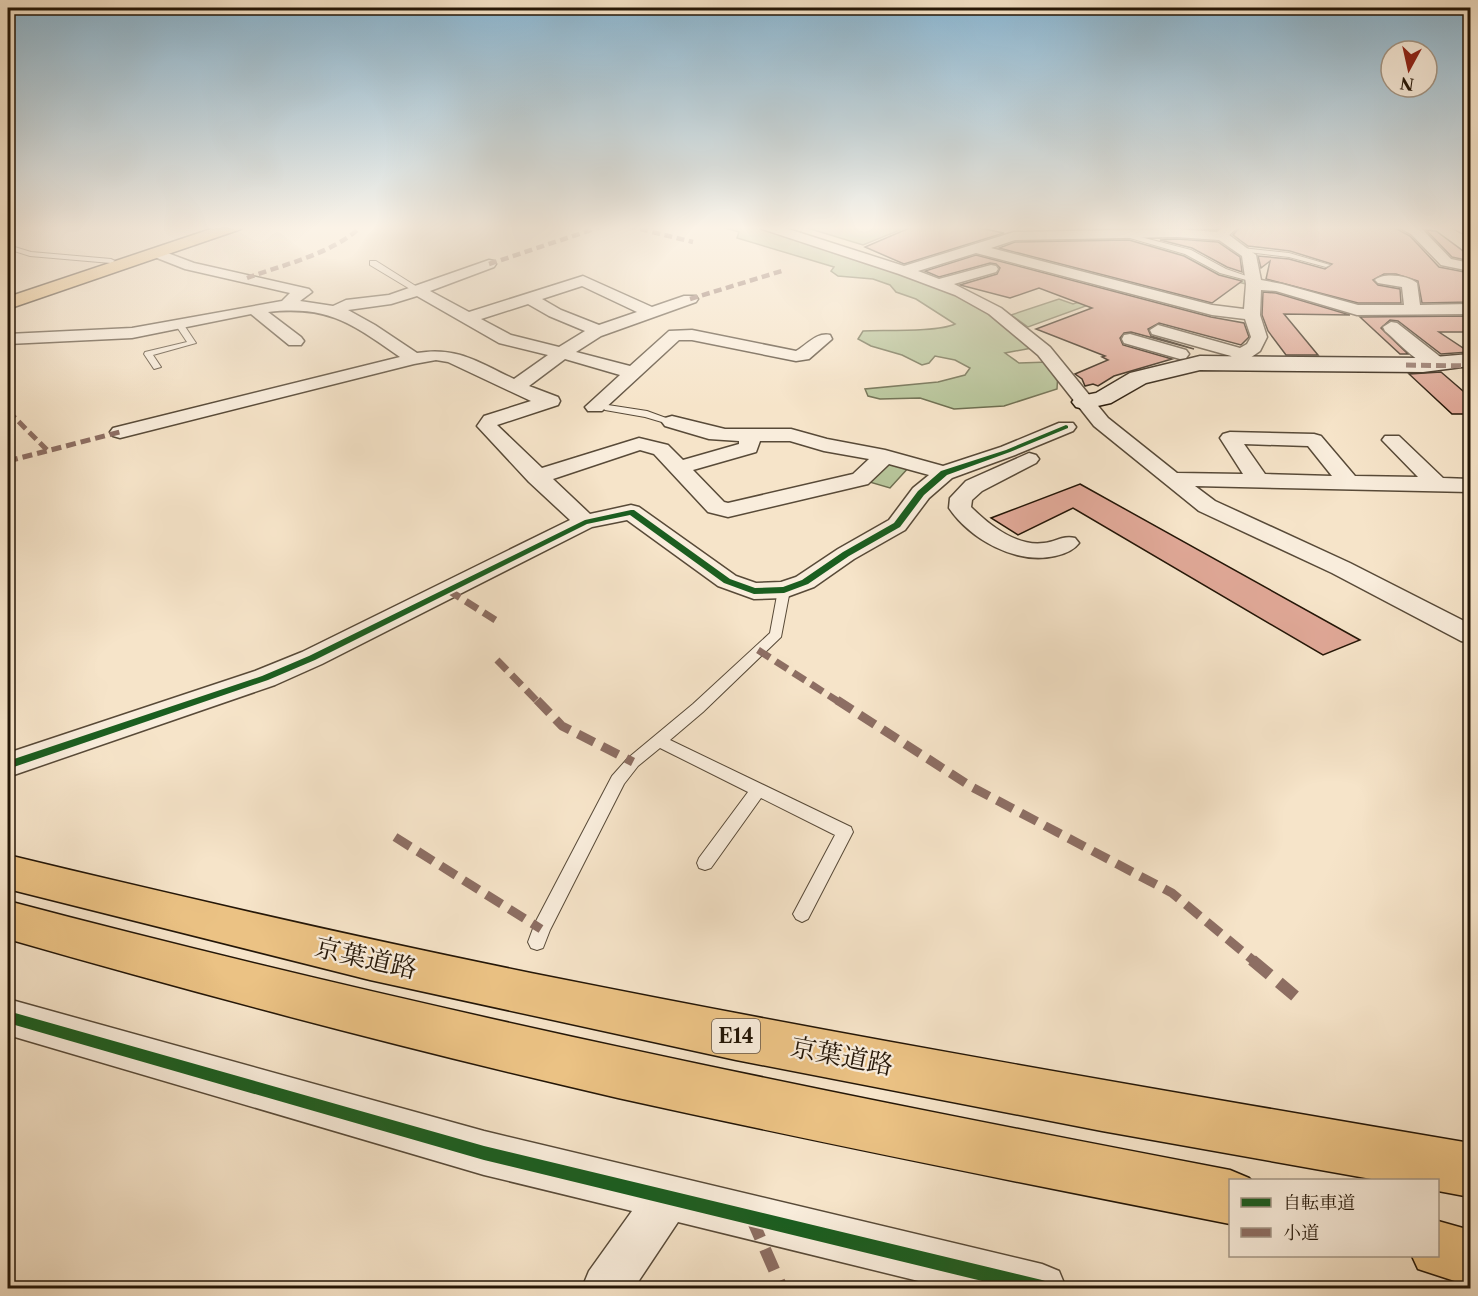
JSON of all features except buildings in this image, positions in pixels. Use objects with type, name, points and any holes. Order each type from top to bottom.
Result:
[{"type":"main road","points":[[8,297],[38,286]]},
{"type":"main road","points":[[8,297],[44,286]]},
{"type":"main road","points":[[8,862],[123,902]]},
{"type":"main road","name":"京葉道路","points":[[8,872],[123,902],[582,1007],[1209,1125],[1470,1170]]},
{"type":"main road","points":[[8,920],[144,959],[565,1062],[894,1133],[1229,1197]]},
{"type":"main road","points":[[8,934],[144,959]]},
{"type":"main road","points":[[1209,1125],[1470,1147]]},
{"type":"main road","points":[[1439,1236],[1470,1242]]},
{"type":"main road","points":[[1439,1250],[1470,1258]]},
{"type":"street","points":[[280,286],[304,292],[291,299],[288,305]]},
{"type":"street","points":[[337,310],[346,305],[391,299],[428,286]]},
{"type":"street","points":[[467,318],[566,286]]},
{"type":"street","points":[[596,286],[651,312]]},
{"type":"street","points":[[943,286],[996,311],[1044,351],[1089,408],[1129,446],[1207,506],[1341,568],[1470,635]]},
{"type":"street","points":[[1120,286],[1216,314],[1252,315]]},
{"type":"street","points":[[1242,358],[1258,342],[1252,315],[1254,286]]},
{"type":"street","points":[[1274,286],[1315,297],[1351,310],[1470,309]]},
{"type":"street","points":[[1381,286],[1381,306],[1386,309]]},
{"type":"street","points":[[1409,286],[1412,308]]},
{"type":"street","points":[[418,290],[505,339],[634,373]]},
{"type":"street","points":[[529,298],[555,313],[599,331]]},
{"type":"street","points":[[516,387],[577,342],[599,331],[690,299]]},
{"type":"street","points":[[8,339],[132,333],[254,309],[313,305],[337,310],[360,321],[414,359]]},
{"type":"street","points":[[254,309],[295,341]]},
{"type":"street","points":[[1158,330],[1242,358]]},
{"type":"street","points":[[1399,330],[1428,358],[1437,363]]},
{"type":"street","points":[[585,522],[487,426],[491,420],[580,405],[634,373],[675,335],[682,333],[796,356],[803,355],[824,339]]},
{"type":"street","points":[[1130,339],[1190,357],[1200,363]]},
{"type":"street","points":[[120,432],[436,355],[453,357],[516,387],[580,405]]},
{"type":"street","points":[[8,765],[265,678],[585,522],[631,512],[727,581],[754,591],[784,590],[805,582],[897,525],[921,493],[945,472],[1008,451],[1066,427],[1103,398],[1138,378],[1200,363],[1242,358],[1361,367],[1470,360]]},
{"type":"street","points":[[672,422],[709,433],[790,435],[824,445],[885,456],[945,472]]},
{"type":"street","points":[[1066,427],[1058,444],[974,486],[961,498],[960,508],[974,524],[1012,546],[1035,551],[1051,550],[1068,543]]},
{"type":"street","points":[[679,467],[749,448],[750,435]]},
{"type":"street","points":[[1258,480],[1230,438],[1314,440],[1348,482]]},
{"type":"street","points":[[1392,440],[1437,484]]},
{"type":"street","points":[[537,477],[639,444],[662,449],[716,507],[728,510],[860,479],[885,456]]},
{"type":"street","points":[[1172,479],[1470,485]]},
{"type":"street","points":[[8,1017],[484,1154],[1042,1288]]},
{"type":"street","points":[[606,1288],[668,1198]]},
{"type":"lane","points":[[412,286],[418,290]]},
{"type":"lane","points":[[157,367],[148,354],[192,343],[179,324]]},
{"type":"lane","points":[[580,405],[647,414],[672,422]]},
{"type":"lane","points":[[537,942],[541,929],[618,780],[633,762],[698,708],[776,634],[784,590]]},
{"type":"lane","points":[[659,741],[845,832],[802,914]]},
{"type":"lane","points":[[705,863],[759,789]]},
{"type":"green space","points":[[891,286],[949,286],[985,302],[1032,348],[1005,353],[1019,363],[1049,362],[1058,371],[1057,389],[1004,406],[954,409],[920,398],[880,399],[868,396],[865,389],[938,382],[965,375],[970,368],[955,360],[935,356],[929,363],[922,365],[858,339],[863,331],[924,329],[955,324],[916,299],[896,292]]},
{"type":"green space","points":[[1123,287],[1127,291],[1028,327],[1011,315],[1059,299],[1073,304]]},
{"type":"green space","points":[[885,462],[910,466],[890,488],[866,481]]},
{"type":"marked path","points":[[690,299],[733,286]]},
{"type":"marked path","points":[[1406,365],[1470,366]]},
{"type":"marked path","points":[[8,411],[47,450]]},
{"type":"marked path","points":[[8,461],[120,432]]},
{"type":"marked path","points":[[448,590],[497,621]]},
{"type":"marked path","points":[[758,650],[970,786],[1172,893],[1295,996]]},
{"type":"marked path","points":[[497,660],[562,726],[633,762]]},
{"type":"marked path","points":[[395,837],[541,929]]},
{"type":"marked path","points":[[751,1217],[782,1288]]},
{"type":"cycle path","points":[[8,765],[265,678],[312,658],[585,522],[631,512],[727,581],[754,591],[784,590],[805,582],[846,554],[897,525],[921,493],[944,473],[1008,451],[1066,427]]},
{"type":"cycle path","points":[[8,1017],[484,1153],[1042,1288]]}]
